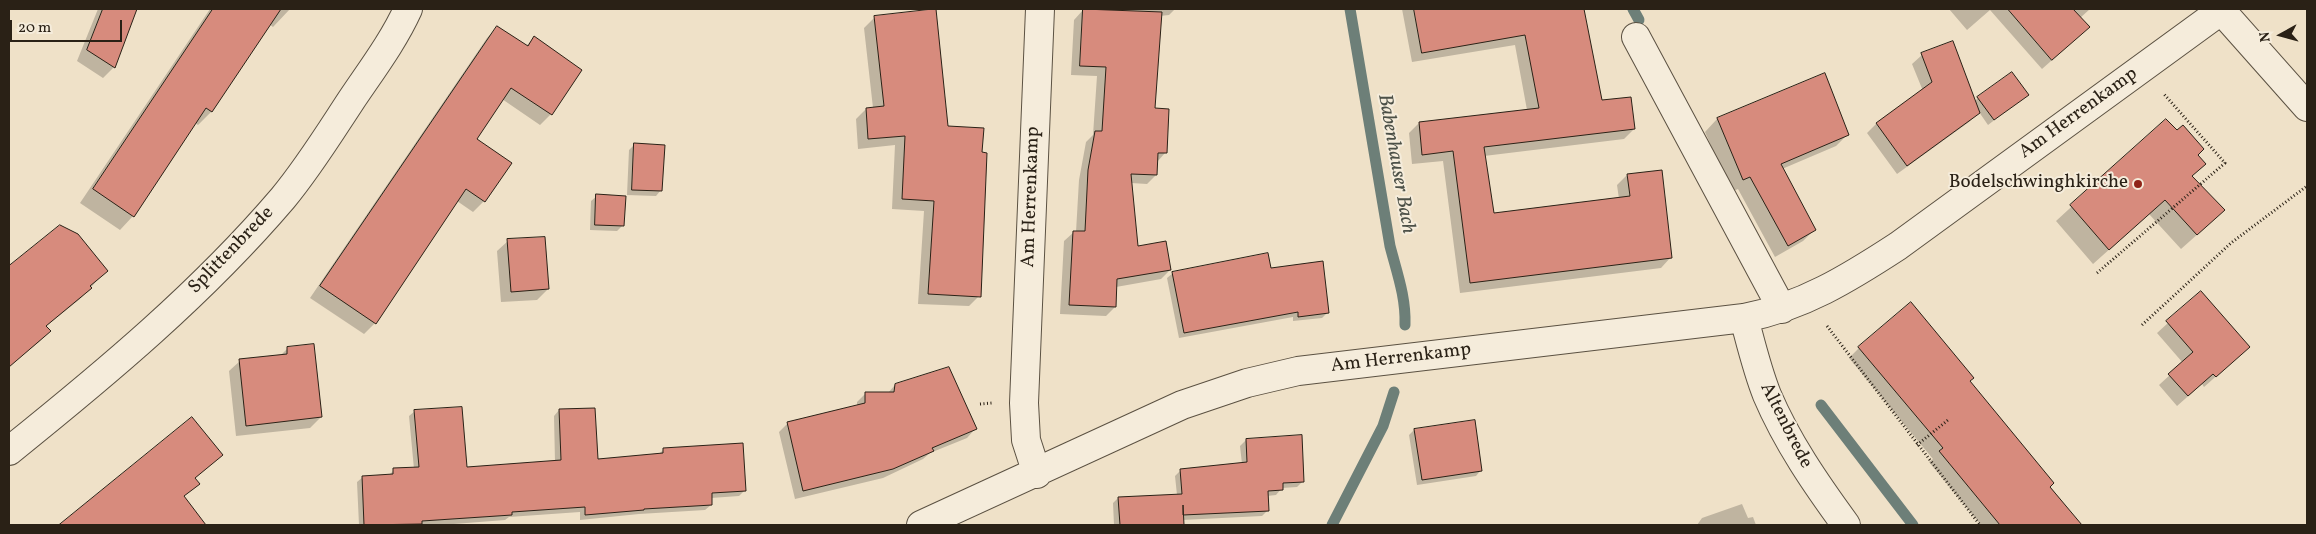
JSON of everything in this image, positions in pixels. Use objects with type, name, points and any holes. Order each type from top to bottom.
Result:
[{"type":"street","name":"Splittenbrede","points":[[9,451],[157,327],[231,255],[284,196],[327,137],[379,59],[408,9]]},
{"type":"street","name":"Am Herrenkamp","points":[[1037,474],[1026,440],[1024,403],[1040,9]]},
{"type":"street","name":"Am Herrenkamp","points":[[921,525],[1037,474],[1182,406],[1247,383],[1298,371],[1744,318],[1795,304],[1859,272],[1898,246],[2221,10]]},
{"type":"street","points":[[2221,10],[2307,106]]},
{"type":"street","points":[[1636,37],[1795,304]]},
{"type":"street","name":"Altenbrede","points":[[1744,318],[1754,359],[1767,395],[1809,474],[1846,525]]},
{"type":"path","points":[[2097,273],[2225,162],[2142,69]]},
{"type":"path","points":[[2193,137],[2198,132]]},
{"type":"path","points":[[2142,325],[2231,244],[2307,186]]},
{"type":"path","points":[[1795,304],[1917,445],[1980,525]]},
{"type":"path","points":[[1917,445],[1948,420]]},
{"type":"building","points":[[103,9],[137,9],[115,68],[87,50]]},
{"type":"building","points":[[213,9],[281,9],[212,112],[206,108],[134,217],[93,189]]},
{"type":"building","points":[[936,9],[948,126],[984,128],[982,152],[987,153],[981,297],[928,294],[934,201],[902,199],[905,136],[868,139],[866,108],[884,106],[874,16]]},
{"type":"building","points":[[1083,9],[1162,12],[1155,108],[1169,109],[1167,153],[1158,153],[1157,175],[1131,174],[1138,246],[1166,241],[1171,270],[1117,279],[1116,307],[1069,305],[1073,231],[1085,231],[1088,170],[1095,131],[1102,131],[1106,67],[1080,66]]},
{"type":"building","points":[[1414,9],[1584,9],[1602,100],[1631,97],[1635,129],[1484,147],[1494,213],[1630,196],[1627,174],[1662,170],[1672,258],[1470,283],[1453,151],[1422,155],[1419,122],[1539,108],[1525,35],[1422,53]]},
{"type":"building","points":[[2008,9],[2073,9],[2090,27],[2052,60]]},
{"type":"building","points":[[497,26],[528,46],[534,36],[582,70],[552,115],[511,88],[477,139],[512,163],[485,202],[466,189],[376,324],[320,286]]},
{"type":"building","points":[[1953,41],[1980,113],[1907,166],[1876,123],[1932,82],[1921,53]]},
{"type":"building","points":[[2012,72],[2029,95],[1994,120],[1977,97]]},
{"type":"building","points":[[1825,73],[1849,135],[1781,164],[1816,230],[1788,246],[1750,177],[1743,180],[1717,118]]},
{"type":"building","name":"Bodelschwinghkirche","points":[[2166,119],[2177,130],[2183,125],[2204,149],[2198,155],[2206,164],[2192,176],[2225,210],[2197,235],[2165,200],[2109,250],[2070,205]]},
{"type":"building","points":[[634,143],[665,145],[662,191],[632,190]]},
{"type":"building","points":[[596,194],[626,196],[624,226],[595,225]]},
{"type":"building","points":[[60,225],[78,234],[108,271],[90,286],[92,288],[46,326],[51,331],[9,367],[9,266]]},
{"type":"building","points":[[545,237],[549,289],[511,292],[507,239]]},
{"type":"building","points":[[1268,253],[1271,268],[1323,261],[1329,313],[1298,317],[1298,312],[1184,333],[1172,272]]},
{"type":"building","points":[[2201,291],[2250,347],[2216,377],[2213,374],[2188,396],[2168,374],[2193,352],[2166,321]]},
{"type":"building","points":[[1911,302],[1974,378],[1970,381],[2054,483],[2050,487],[2082,525],[2000,525],[1939,451],[1943,448],[1858,347]]},
{"type":"building","points":[[314,344],[322,417],[246,426],[239,359],[287,354],[287,347]]},
{"type":"building","points":[[949,367],[977,429],[932,448],[934,451],[893,469],[803,491],[787,422],[865,403],[865,392],[894,392],[895,384]]},
{"type":"building","points":[[462,407],[467,467],[561,460],[559,409],[595,408],[598,459],[663,453],[663,448],[743,443],[746,491],[712,493],[712,505],[585,515],[585,507],[512,512],[512,515],[422,521],[422,524],[364,525],[362,476],[393,474],[393,468],[419,467],[414,410]]},
{"type":"building","points":[[192,417],[223,455],[195,478],[200,484],[184,496],[206,525],[59,525]]},
{"type":"building","points":[[1475,420],[1482,471],[1422,480],[1414,429]]},
{"type":"building","points":[[1302,435],[1304,482],[1283,483],[1283,490],[1268,491],[1269,511],[1183,515],[1184,525],[1120,525],[1118,497],[1182,494],[1180,469],[1247,462],[1246,439]]},
{"type":"waterway","name":"Babenhauser Bach","points":[[1350,9],[1390,246],[1403,295],[1405,325]]},
{"type":"waterway","points":[[1633,9],[1639,20]]},
{"type":"waterway","name":"Babenhauser Bach","points":[[1332,525],[1383,426],[1394,392]]},
{"type":"waterway","points":[[1821,405],[1913,525]]},
{"type":"place","name":"Bodelschwinghkirche","points":[[2138,184]]}]
